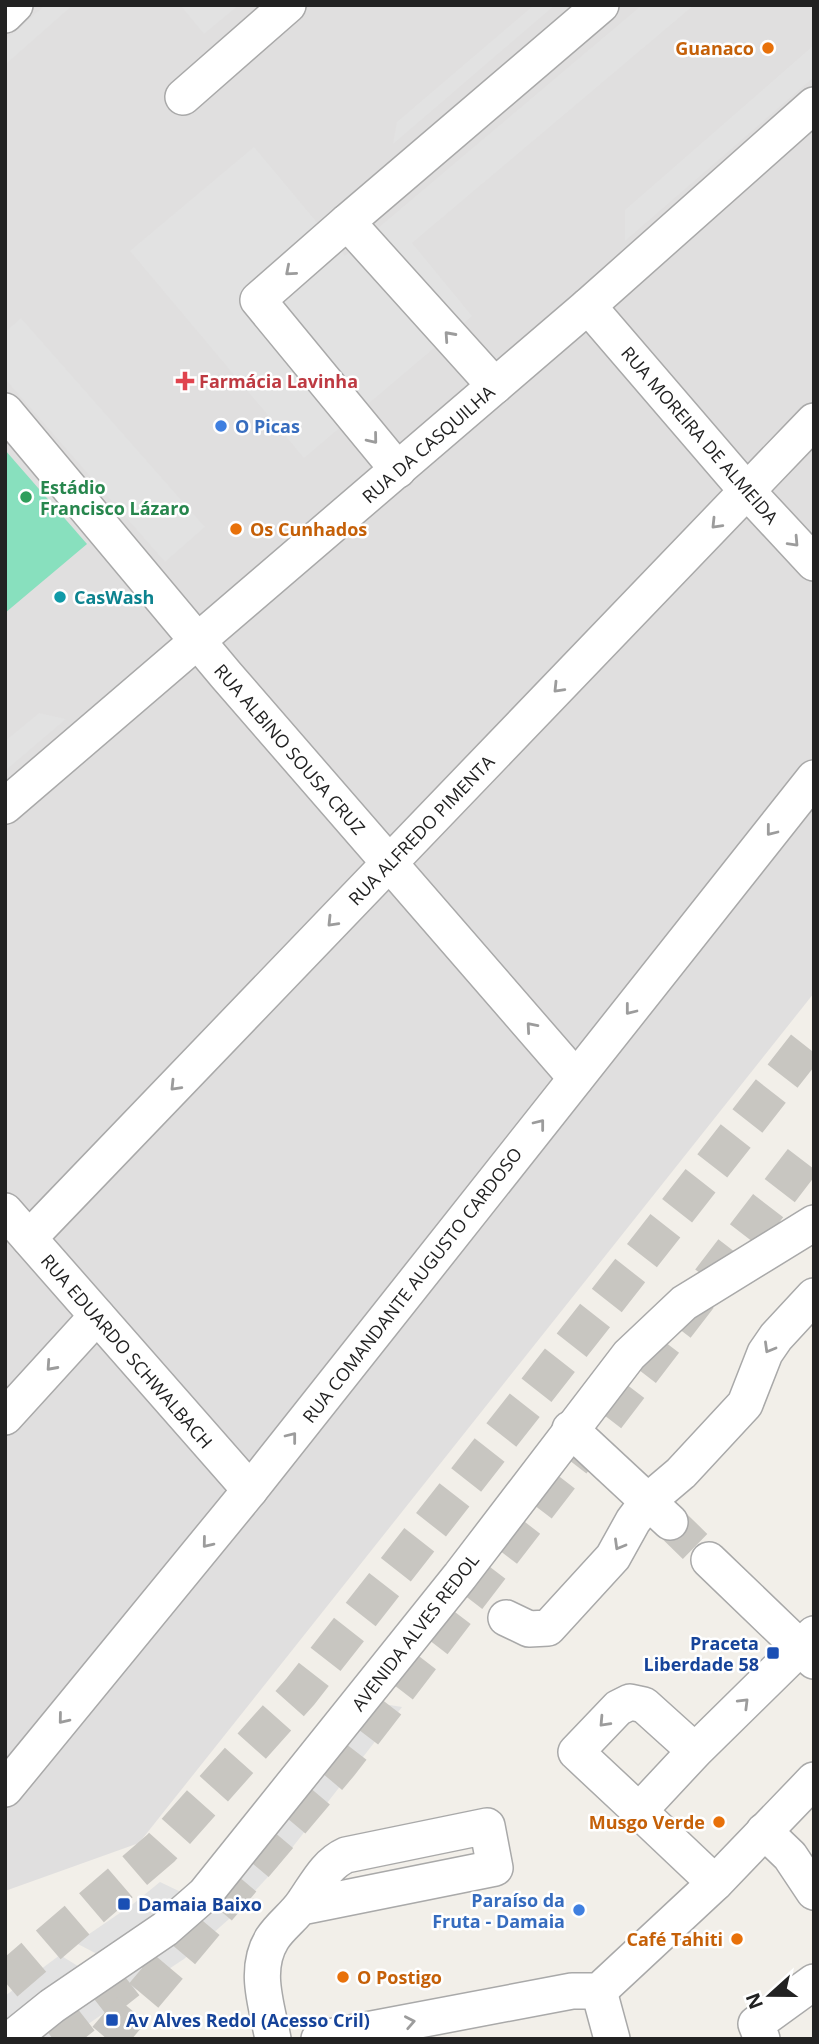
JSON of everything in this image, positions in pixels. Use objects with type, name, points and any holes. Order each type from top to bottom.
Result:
[{"type":"street","points":[[5,15],[15,5]]},
{"type":"street","points":[[183,97],[288,5]]},
{"type":"street","points":[[398,470],[258,300],[601,5]]},
{"type":"street","name":"RUA DA CASQUILHA","points":[[5,806],[588,306],[814,105]]},
{"type":"street","points":[[347,222],[495,386]]},
{"type":"street","name":"RUA MOREIRA DE ALMEIDA","points":[[588,306],[747,491],[814,563]]},
{"type":"street","name":"RUA ALBINO SOUSA CRUZ","points":[[5,411],[198,642],[576,1078]]},
{"type":"street","name":"RUA ALFREDO PIMENTA","points":[[29,1238],[814,421]]},
{"type":"street","name":"RUA COMANDANTE AUGUSTO CARDOSO","points":[[5,1789],[250,1490],[814,778]]},
{"type":"street","name":"RUA EDUARDO SCHWALBACH","points":[[5,1211],[250,1490]]},
{"type":"street","name":"AVENIDA ALVES REDOL","points":[[11,2039],[52,2006],[165,1929],[205,1894],[460,1576],[629,1355],[684,1303],[814,1223]]},
{"type":"street","points":[[506,1618],[529,1629],[548,1628],[613,1557],[633,1521],[659,1511],[681,1473],[744,1404],[765,1353],[776,1337],[814,1296]]},
{"type":"street","points":[[5,1417],[97,1316]]},
{"type":"street","points":[[570,1429],[659,1511]]},
{"type":"street","points":[[639,1811],[695,1751],[809,1647],[709,1560]]},
{"type":"street","points":[[695,1751],[644,1704],[630,1702],[618,1708],[576,1752],[715,1883]]},
{"type":"street","points":[[319,2039],[572,1991],[598,1991],[715,1883],[814,1780]]},
{"type":"street","points":[[273,2039],[261,1977],[262,1965],[273,1937],[301,1907],[329,1866],[346,1855],[487,1826],[495,1868],[301,1907]]},
{"type":"street","points":[[764,1831],[790,1856],[814,1892]]},
{"type":"street","points":[[762,2039],[756,2024],[814,1982]]},
{"type":"street","points":[[598,1991],[612,2039]]},
{"type":"shaded area","points":[[5,5],[814,5],[814,993],[139,1843],[5,1891]]},
{"type":"shaded area","points":[[45,5],[73,5],[5,65],[5,40]]},
{"type":"shaded area","points":[[180,5],[239,5],[204,34]]},
{"type":"shaded area","points":[[534,5],[555,5],[393,144],[397,122]]},
{"type":"shaded area","points":[[642,5],[694,5],[412,243],[472,316],[304,458],[130,251],[254,147],[345,256]]},
{"type":"shaded area","points":[[814,45],[814,77],[625,241],[625,210]]},
{"type":"shaded area","points":[[21,318],[205,527],[165,562],[5,379],[5,332]]},
{"type":"shaded area","points":[[39,713],[66,719],[5,771],[5,741]]},
{"type":"shaded area","points":[[377,1703],[402,1707],[277,1867],[229,1919],[184,1959],[137,1990],[115,1978]]},
{"type":"shaded area","points":[[160,1882],[183,1893],[147,1923],[99,1955],[76,1943],[133,1904]]},
{"type":"shaded area","points":[[60,1955],[81,1968],[5,2025],[5,1996]]},
{"type":"shaded area","points":[[98,1989],[116,2000],[111,2008],[67,2039],[31,2039]]},
{"type":"green space","name":"Estádio Francisco Lázaro","points":[[5,450],[87,544],[5,613]]},
{"type":"tunnel","points":[[5,1982],[161,1848],[300,1692],[814,1036]]},
{"type":"tunnel","points":[[107,2039],[340,1763],[814,1146]]},
{"type":"tunnel","points":[[670,1522],[709,1560]]},
{"type":"tunnel","points":[[53,2039],[151,1962]]},
{"type":"place","name":"Guanaco","points":[[768,48]]},
{"type":"place","name":"Farmácia Lavinha","points":[[185,381]]},
{"type":"place","name":"O Picas","points":[[221,426]]},
{"type":"place","name":"Estádio Francisco Lázaro","points":[[26,497]]},
{"type":"place","name":"Os Cunhados","points":[[236,529]]},
{"type":"place","name":"CasWash","points":[[60,597]]},
{"type":"place","name":"Praceta Liberdade 58","points":[[773,1653]]},
{"type":"place","name":"Musgo Verde","points":[[719,1822]]},
{"type":"place","name":"Damaia Baixo","points":[[124,1904]]},
{"type":"place","name":"Paraíso da Fruta - Damaia","points":[[579,1910]]},
{"type":"place","name":"Café Tahiti","points":[[737,1939]]},
{"type":"place","name":"O Postigo","points":[[343,1977]]},
{"type":"place","name":"Av Alves Redol (Acesso Cril)","points":[[112,2020]]}]
